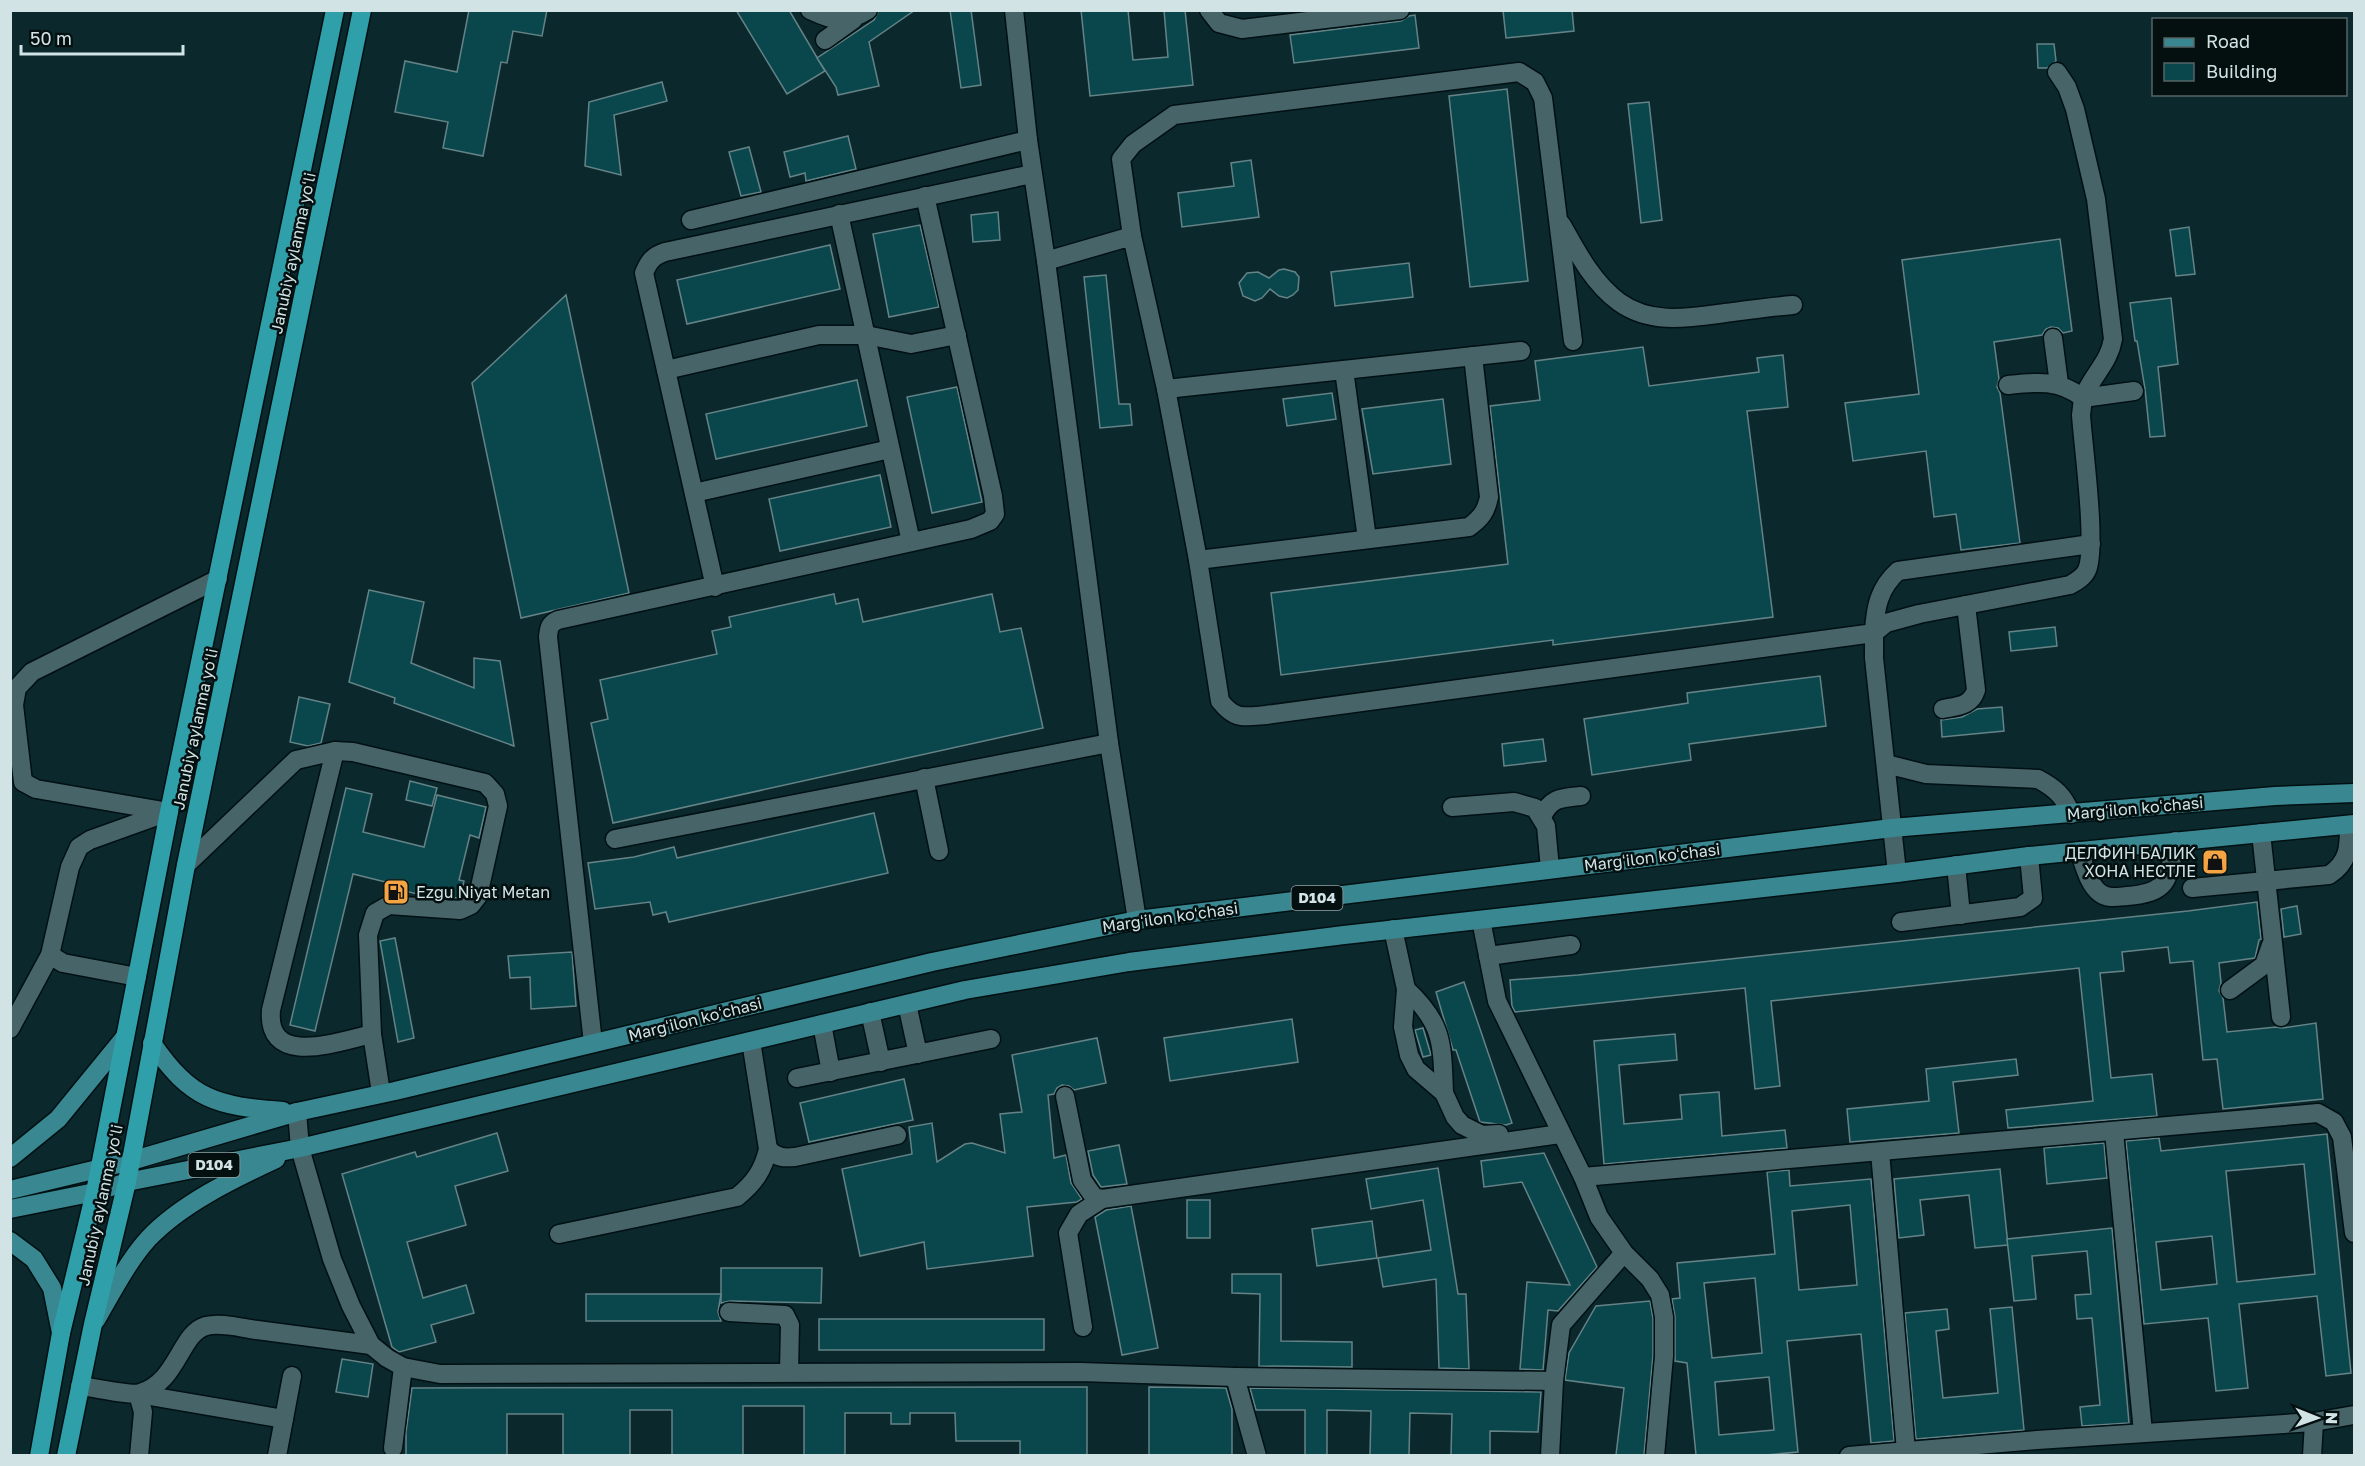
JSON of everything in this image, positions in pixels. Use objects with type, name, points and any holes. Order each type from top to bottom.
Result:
[{"type":"highway","name":"Janubiy aylanma yoʻli","points":[[39,1455],[62,1334],[95,1192],[334,10]]},
{"type":"highway","name":"Janubiy aylanma yoʻli","points":[[66,1455],[93,1324],[127,1182],[186,865],[362,10]]},
{"type":"main road","name":"Margʻilon koʻchasi","points":[[10,1190],[99,1170],[297,1112],[932,962],[1137,920],[1893,828],[2275,796],[2355,793]]},
{"type":"main road","name":"Margʻilon koʻchasi","points":[[10,1209],[95,1192],[127,1182],[300,1148],[965,990],[1129,962],[2029,856],[2352,825]]},
{"type":"main road","points":[[10,1158],[58,1119],[125,1036]]},
{"type":"main road","points":[[152,1043],[168,1067],[193,1090],[220,1103],[253,1109],[297,1112]]},
{"type":"main road","points":[[93,1324],[148,1239],[183,1210],[223,1184],[300,1148]]},
{"type":"main road","points":[[10,1241],[34,1259],[52,1288],[62,1334]]},
{"type":"street","points":[[810,10],[832,19],[860,15]]},
{"type":"street","points":[[1014,10],[1032,174],[1046,261],[1109,742],[1137,920]]},
{"type":"street","points":[[1209,10],[1220,23],[1242,29],[1400,10]]},
{"type":"street","points":[[825,40],[860,15]]},
{"type":"street","points":[[1573,341],[1543,98],[1535,82],[1519,72],[1174,114],[1132,144],[1121,159],[1132,236],[1166,389],[1198,560],[1220,701],[1229,713],[1244,717],[1874,633],[1886,623],[2070,585],[2081,578],[2088,569],[2091,544],[2081,415],[2083,398],[2095,375],[2111,353],[2113,339],[2096,199],[2075,109],[2067,87],[2057,72]]},
{"type":"street","points":[[691,220],[1028,140]]},
{"type":"street","points":[[715,587],[644,273],[649,262],[655,255],[1032,174]]},
{"type":"street","points":[[593,1043],[549,627],[552,622],[558,620],[970,529],[990,521],[995,514],[925,196]]},
{"type":"street","points":[[839,214],[911,542]]},
{"type":"street","points":[[1558,218],[1584,263],[1601,284],[1618,302],[1637,312],[1655,318],[1676,320],[1793,305]]},
{"type":"street","points":[[1046,261],[1132,236]]},
{"type":"street","points":[[666,370],[819,335],[866,335],[911,344],[957,335]]},
{"type":"street","points":[[2053,338],[2059,384]]},
{"type":"street","points":[[1166,389],[1521,351]]},
{"type":"street","points":[[1198,560],[1469,527],[1486,510],[1489,497],[1473,356]]},
{"type":"street","points":[[1344,370],[1367,539]]},
{"type":"street","points":[[2008,385],[2041,381],[2059,384],[2072,389],[2083,398],[2134,391]]},
{"type":"street","points":[[694,493],[890,449]]},
{"type":"street","points":[[1897,873],[1874,658],[1878,598],[1887,581],[1898,570],[2091,544]]},
{"type":"street","points":[[170,812],[17,785],[14,705],[17,688],[32,672],[218,579]]},
{"type":"street","points":[[1943,709],[1965,705],[1973,698],[1977,690],[1966,605]]},
{"type":"street","points":[[615,839],[1109,742]]},
{"type":"street","points":[[186,865],[296,760],[335,751],[353,752],[485,783],[495,794],[498,806],[478,896],[471,905],[460,910],[389,905],[375,913],[368,935],[372,1034],[381,1093]]},
{"type":"street","points":[[335,751],[270,1023],[278,1038],[305,1049],[372,1034]]},
{"type":"street","points":[[1886,764],[1926,774],[2038,779],[2051,786],[2065,799],[2071,814]]},
{"type":"street","points":[[924,778],[939,851]]},
{"type":"street","points":[[1542,817],[1547,806],[1555,801],[1581,796]]},
{"type":"street","points":[[1452,807],[1514,802],[1535,808],[1546,826],[1550,869]]},
{"type":"street","points":[[10,1029],[50,955],[70,867],[79,848],[90,840],[170,812]]},
{"type":"street","points":[[2192,888],[2329,875],[2338,869],[2347,858],[2352,825]]},
{"type":"street","points":[[2261,833],[2281,1017]]},
{"type":"street","points":[[2079,851],[2089,877],[2099,892],[2111,898],[2148,895],[2157,890],[2165,881],[2175,841]]},
{"type":"street","points":[[1901,922],[2020,907],[2028,904],[2033,898],[2029,856]]},
{"type":"street","points":[[1956,866],[1961,915]]},
{"type":"street","points":[[1481,920],[1497,1001],[1583,1177],[1599,1217],[1624,1253],[1650,1279],[1660,1295],[1664,1317],[1664,1356],[1655,1455]]},
{"type":"street","points":[[1393,930],[1406,988],[1403,1027],[1409,1055],[1416,1069],[1444,1094]]},
{"type":"street","points":[[2230,990],[2264,965],[2272,943]]},
{"type":"street","points":[[1488,956],[1571,945]]},
{"type":"street","points":[[50,955],[63,963],[137,977]]},
{"type":"street","points":[[1406,988],[1427,1010],[1437,1028],[1443,1053],[1444,1094],[1455,1118],[1462,1125],[1482,1135],[1557,1127]]},
{"type":"street","points":[[907,1004],[918,1054]]},
{"type":"street","points":[[870,1012],[881,1062]]},
{"type":"street","points":[[822,1024],[831,1072]]},
{"type":"street","points":[[797,1078],[991,1039]]},
{"type":"street","points":[[559,1234],[737,1197],[754,1183],[764,1166],[768,1149],[752,1041]]},
{"type":"street","points":[[1065,1096],[1082,1180],[1094,1197],[1102,1199],[1557,1127]]},
{"type":"street","points":[[297,1112],[300,1148],[332,1259],[351,1306],[371,1345],[387,1358],[404,1367],[440,1374],[1080,1372],[1235,1377],[1554,1381]]},
{"type":"street","points":[[1583,1177],[2318,1113],[2334,1122],[2342,1137],[2355,1233]]},
{"type":"street","points":[[2114,1132],[2143,1432]]},
{"type":"street","points":[[768,1149],[774,1155],[784,1158],[795,1157],[897,1135]]},
{"type":"street","points":[[1880,1152],[1906,1451]]},
{"type":"street","points":[[1083,1327],[1068,1233],[1079,1214],[1102,1199]]},
{"type":"street","points":[[1550,1455],[1554,1381],[1561,1325],[1624,1253]]},
{"type":"street","points":[[729,1312],[785,1315],[790,1325],[789,1372]]},
{"type":"street","points":[[138,1394],[156,1385],[172,1370],[187,1342],[197,1330],[207,1326],[237,1327],[371,1345]]},
{"type":"street","points":[[393,1448],[404,1367]]},
{"type":"street","points":[[277,1455],[292,1376]]},
{"type":"street","points":[[1235,1377],[1257,1455]]},
{"type":"street","points":[[80,1386],[284,1419]]},
{"type":"street","points":[[138,1394],[144,1412],[139,1455]]},
{"type":"street","points":[[1849,1455],[1906,1451],[2038,1448],[2143,1432],[2314,1422],[2355,1415]]},
{"type":"street","points":[[2312,1455],[2314,1422]]},
{"type":"building","points":[[469,10],[547,10],[542,36],[513,31],[507,63],[501,62],[483,156],[443,148],[448,122],[395,112],[405,61],[457,72]]},
{"type":"building","points":[[736,10],[789,10],[825,71],[787,94]]},
{"type":"building","points":[[879,10],[915,10],[869,42],[879,86],[838,95],[836,87],[817,58],[874,20]]},
{"type":"building","points":[[950,10],[971,10],[981,85],[961,88]]},
{"type":"building","points":[[1081,10],[1128,10],[1133,60],[1168,57],[1164,10],[1185,10],[1193,85],[1090,96]]},
{"type":"building","points":[[1503,10],[1572,10],[1574,31],[1506,38]]},
{"type":"building","points":[[1415,15],[1419,48],[1294,63],[1290,35],[1401,21]]},
{"type":"building","points":[[2037,44],[2054,44],[2056,61],[2047,68],[2038,68]]},
{"type":"building","points":[[662,82],[667,101],[614,115],[621,175],[585,166],[589,102]]},
{"type":"building","points":[[1507,89],[1528,281],[1470,287],[1449,96]]},
{"type":"building","points":[[1649,102],[1662,220],[1641,223],[1628,104]]},
{"type":"building","points":[[848,136],[856,169],[806,181],[805,173],[790,177],[784,152]]},
{"type":"building","points":[[749,147],[761,192],[741,196],[729,152]]},
{"type":"building","points":[[1251,160],[1259,217],[1182,227],[1178,193],[1234,186],[1231,163]]},
{"type":"building","points":[[998,212],[1000,240],[973,242],[971,215]]},
{"type":"building","points":[[920,225],[939,307],[889,317],[873,234]]},
{"type":"building","points":[[2189,227],[2195,274],[2176,276],[2170,230]]},
{"type":"building","points":[[2060,239],[2072,331],[2063,333],[2058,328],[2051,327],[2046,329],[2042,335],[1994,342],[1999,379],[1997,387],[2000,393],[2020,543],[1961,550],[1956,514],[1934,517],[1926,451],[1853,461],[1845,403],[1919,394],[1902,260]]},
{"type":"building","points":[[830,245],[840,289],[687,324],[677,280]]},
{"type":"building","points":[[1409,263],[1413,297],[1335,306],[1331,272]]},
{"type":"building","points":[[1284,269],[1295,272],[1299,277],[1298,290],[1293,295],[1287,298],[1279,296],[1270,289],[1262,298],[1255,301],[1243,296],[1239,283],[1247,273],[1258,272],[1269,278]]},
{"type":"building","points":[[1106,275],[1119,404],[1130,404],[1132,425],[1100,428],[1084,277]]},
{"type":"building","points":[[566,295],[629,593],[521,618],[472,383]]},
{"type":"building","points":[[2171,298],[2178,364],[2158,367],[2165,436],[2150,437],[2145,389],[2130,303]]},
{"type":"building","points":[[1643,347],[1649,386],[1759,372],[1757,358],[1783,355],[1788,407],[1747,411],[1773,617],[1553,645],[1553,640],[1281,675],[1271,593],[1508,564],[1490,406],[1540,400],[1535,361]]},
{"type":"building","points":[[857,380],[867,426],[716,459],[706,414]]},
{"type":"building","points":[[957,387],[982,502],[932,513],[907,397]]},
{"type":"building","points":[[1332,393],[1336,419],[1287,426],[1283,399]]},
{"type":"building","points":[[1443,399],[1451,464],[1373,474],[1362,409]]},
{"type":"building","points":[[880,475],[891,527],[780,551],[769,499]]},
{"type":"building","points":[[369,590],[424,602],[411,663],[474,688],[474,658],[500,661],[514,746],[394,703],[395,698],[349,682]]},
{"type":"building","points":[[834,594],[836,604],[858,599],[863,622],[992,594],[1000,632],[1021,628],[1043,728],[613,823],[591,723],[608,719],[600,680],[717,654],[712,631],[731,627],[729,617]]},
{"type":"building","points":[[2055,627],[2057,646],[2011,651],[2009,632]]},
{"type":"building","points":[[1820,676],[1826,726],[1689,744],[1691,760],[1592,775],[1584,719],[1688,703],[1687,693]]},
{"type":"building","points":[[299,697],[330,704],[321,743],[308,746],[290,742]]},
{"type":"building","points":[[2002,707],[2004,731],[1942,737],[1941,720],[1962,717],[1977,709]]},
{"type":"building","points":[[1543,739],[1546,761],[1504,766],[1502,744]]},
{"type":"building","points":[[410,781],[437,788],[432,806],[406,800]]},
{"type":"building","points":[[346,788],[372,794],[363,832],[424,847],[437,795],[486,807],[479,838],[470,835],[459,880],[464,881],[460,898],[425,896],[401,890],[402,886],[353,874],[315,1031],[290,1025]]},
{"type":"building","points":[[874,813],[888,873],[669,922],[666,912],[653,915],[650,902],[595,909],[588,863],[634,857],[674,847],[677,858]]},
{"type":"building","points":[[2257,902],[2261,939],[2255,958],[2219,963],[2221,983],[2219,991],[2223,998],[2227,1032],[2316,1023],[2323,1099],[2223,1109],[2217,1059],[2203,1060],[2193,961],[2170,963],[2168,947],[2122,952],[2124,971],[2100,973],[2111,1078],[2152,1074],[2157,1116],[2008,1128],[2006,1110],[2093,1101],[2079,968],[1771,1001],[1780,1086],[1755,1089],[1745,988],[1515,1012],[1512,1006],[1510,980],[1578,975]]},
{"type":"building","points":[[2297,906],[2301,934],[2284,937],[2281,909]]},
{"type":"building","points":[[395,938],[414,1038],[398,1042],[380,941]]},
{"type":"building","points":[[572,952],[576,1006],[531,1009],[530,977],[510,978],[508,956]]},
{"type":"building","points":[[1464,982],[1512,1123],[1506,1125],[1480,1122],[1456,1050],[1453,1050],[1436,992]]},
{"type":"building","points":[[1292,1019],[1298,1062],[1170,1081],[1164,1038]]},
{"type":"building","points":[[1423,1028],[1431,1055],[1423,1057],[1415,1030]]},
{"type":"building","points":[[1675,1034],[1677,1060],[1619,1065],[1624,1124],[1682,1119],[1680,1095],[1719,1092],[1722,1136],[1785,1130],[1787,1148],[1604,1164],[1594,1041]]},
{"type":"building","points":[[1097,1038],[1106,1083],[1074,1090],[1062,1085],[1054,1094],[1048,1095],[1054,1158],[1066,1155],[1071,1183],[1082,1199],[1077,1202],[1027,1207],[1033,1256],[927,1269],[924,1242],[860,1256],[842,1169],[912,1154],[909,1127],[932,1123],[937,1162],[965,1144],[972,1143],[1005,1153],[1000,1114],[1022,1112],[1012,1055]]},
{"type":"building","points":[[2016,1059],[2018,1075],[1953,1082],[1959,1133],[1850,1142],[1847,1109],[1929,1101],[1926,1069]]},
{"type":"building","points":[[904,1079],[913,1120],[809,1142],[800,1103]]},
{"type":"building","points":[[497,1133],[508,1171],[455,1186],[466,1225],[407,1242],[423,1298],[466,1285],[474,1313],[431,1325],[436,1342],[399,1352],[392,1347],[342,1174],[415,1152],[417,1157]]},
{"type":"building","points":[[2327,1134],[2351,1373],[2326,1376],[2317,1296],[2239,1304],[2248,1388],[2216,1391],[2208,1318],[2144,1324],[2126,1141],[2159,1138],[2161,1151]],"holes":[[[2304,1164],[2315,1274],[2237,1282],[2226,1171]],[[2212,1236],[2217,1284],[2161,1290],[2156,1242]]]},
{"type":"building","points":[[2104,1143],[2107,1178],[2047,1184],[2044,1148]]},
{"type":"building","points":[[1119,1145],[1127,1184],[1101,1187],[1093,1175],[1088,1151]]},
{"type":"building","points":[[1544,1153],[1597,1267],[1558,1311],[1548,1310],[1543,1370],[1520,1369],[1527,1282],[1570,1285],[1522,1182],[1484,1187],[1481,1161]]},
{"type":"building","points":[[1438,1168],[1458,1294],[1466,1294],[1469,1369],[1439,1368],[1436,1279],[1383,1287],[1378,1258],[1431,1250],[1423,1200],[1371,1209],[1366,1179]]},
{"type":"building","points":[[2000,1169],[2008,1245],[1975,1248],[1969,1195],[1920,1200],[1924,1235],[1899,1238],[1894,1179]]},
{"type":"building","points":[[1789,1170],[1790,1186],[1871,1179],[1894,1441],[1871,1443],[1861,1334],[1787,1341],[1798,1452],[1766,1455],[1696,1455],[1687,1363],[1675,1361],[1675,1317],[1672,1299],[1680,1298],[1677,1263],[1775,1254],[1767,1172]],"holes":[[[1850,1205],[1857,1285],[1799,1290],[1792,1211]],[[1755,1278],[1762,1353],[1712,1358],[1704,1283]],[[1769,1377],[1774,1430],[1719,1435],[1715,1382]]]},
{"type":"building","points":[[1187,1200],[1210,1200],[1210,1238],[1187,1238]]},
{"type":"building","points":[[1131,1206],[1158,1348],[1122,1355],[1095,1217],[1106,1210]]},
{"type":"building","points":[[1372,1221],[1377,1258],[1317,1266],[1312,1229]]},
{"type":"building","points":[[2112,1228],[2129,1423],[2082,1426],[2080,1407],[2100,1405],[2092,1318],[2077,1319],[2075,1295],[2091,1294],[2087,1251],[2032,1256],[2036,1299],[2014,1301],[2007,1239]]},
{"type":"building","points":[[721,1268],[822,1268],[821,1303],[730,1301],[721,1303]]},
{"type":"building","points":[[1232,1274],[1281,1274],[1281,1341],[1352,1342],[1352,1367],[1259,1366],[1260,1294],[1232,1293]]},
{"type":"building","points":[[586,1294],[721,1294],[718,1312],[721,1321],[586,1321]]},
{"type":"building","points":[[1650,1301],[1653,1318],[1653,1355],[1644,1455],[1616,1455],[1624,1388],[1565,1380],[1569,1353],[1596,1306]]},
{"type":"building","points":[[2012,1307],[2024,1430],[1916,1439],[1905,1313],[1947,1309],[1949,1329],[1936,1331],[1943,1398],[1998,1393],[1990,1309]]},
{"type":"building","points":[[819,1319],[1044,1319],[1044,1350],[819,1350]]},
{"type":"building","points":[[342,1359],[373,1364],[368,1397],[336,1392]]},
{"type":"building","points":[[1087,1387],[1087,1455],[1020,1455],[1020,1441],[956,1441],[955,1413],[910,1413],[910,1424],[891,1424],[891,1413],[845,1413],[845,1455],[804,1455],[804,1406],[743,1406],[743,1455],[672,1455],[672,1410],[630,1410],[630,1455],[563,1455],[563,1414],[507,1414],[507,1455],[406,1455],[406,1432],[412,1388]]},
{"type":"building","points":[[1149,1387],[1226,1388],[1232,1409],[1232,1455],[1149,1455]]},
{"type":"building","points":[[1250,1388],[1541,1392],[1538,1432],[1490,1431],[1490,1455],[1451,1455],[1452,1414],[1410,1413],[1409,1455],[1370,1455],[1371,1411],[1327,1410],[1327,1455],[1305,1455],[1305,1410],[1256,1410]]},
{"type":"place","name":"ДЕЛФИН БАЛИК ХОНА НЕСТЛЕ","points":[[2215,862]]},
{"type":"place","name":"Ezgu Niyat Metan","points":[[396,892]]}]
